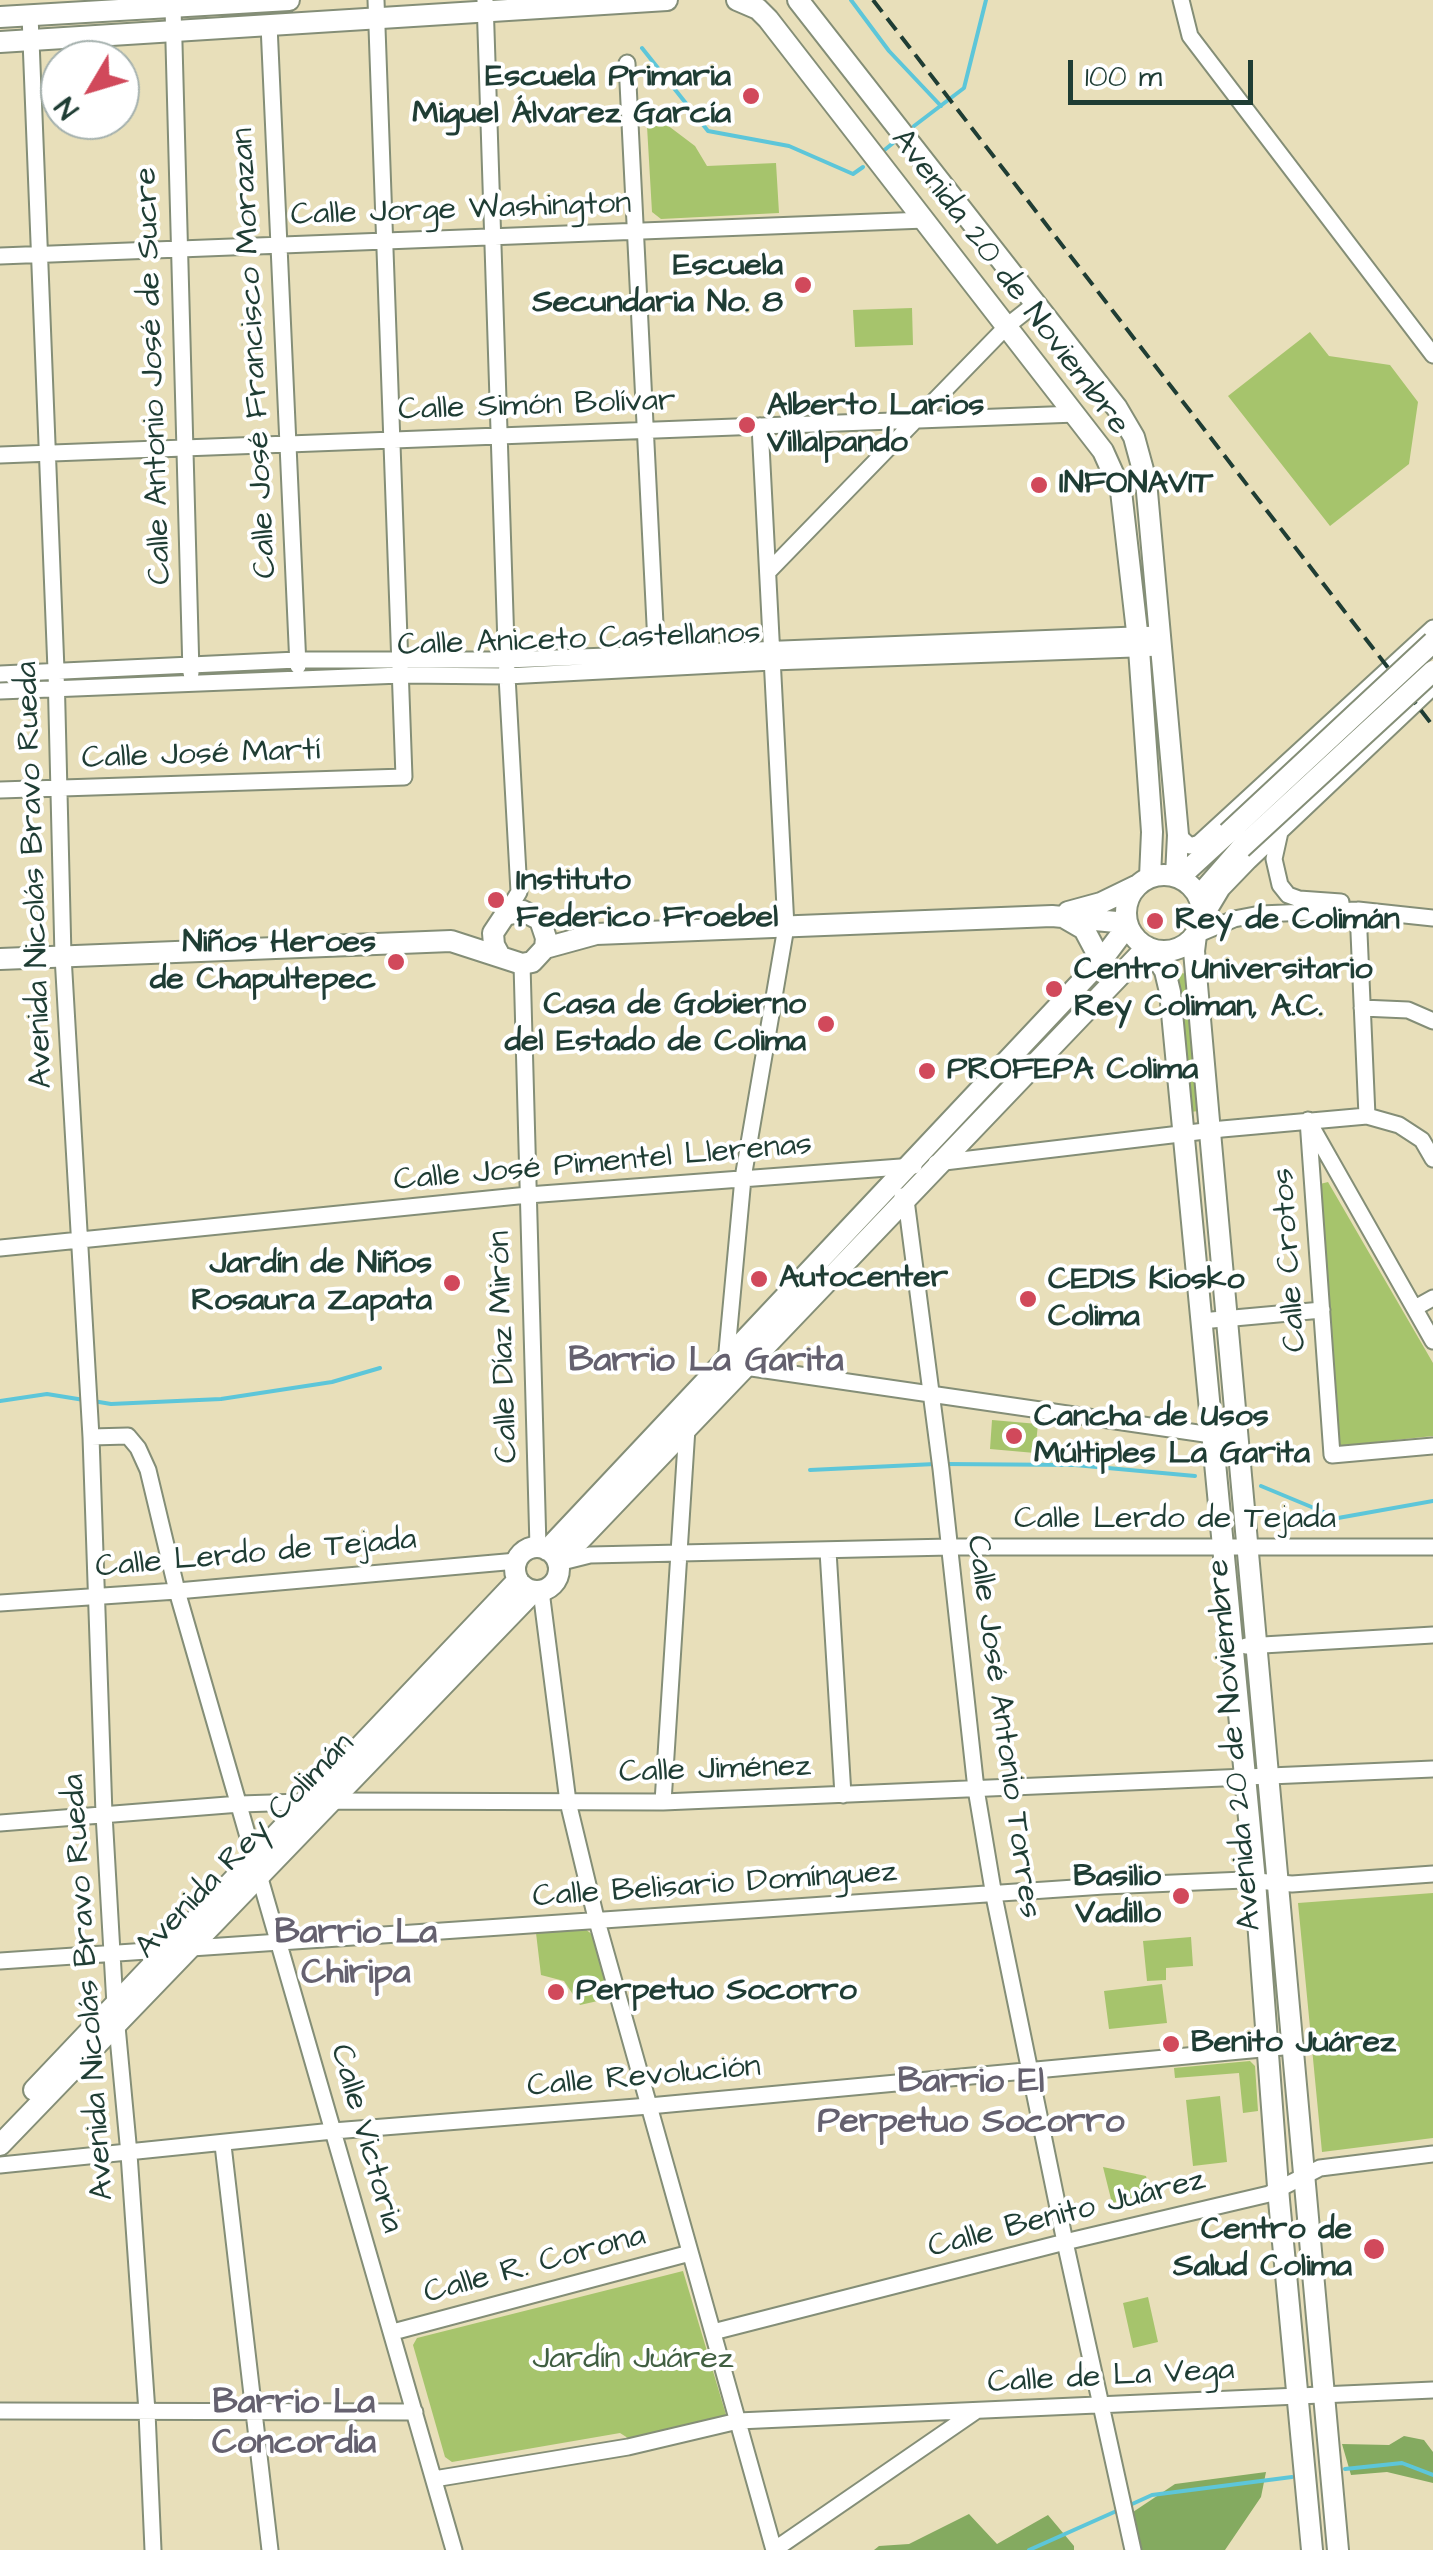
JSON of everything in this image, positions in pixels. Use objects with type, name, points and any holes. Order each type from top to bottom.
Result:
[{"type":"main road","points":[[0,17],[289,0]]},
{"type":"main road","points":[[0,42],[269,25],[376,9],[666,0]]},
{"type":"main road","name":"Avenida 20 de Noviembre","points":[[798,0],[1134,436],[1146,481],[1178,835],[1178,877]]},
{"type":"main road","name":"Avenida 20 de Noviembre","points":[[743,1],[768,19],[1103,451],[1121,492],[1138,642],[1152,832],[1143,882]]},
{"type":"main road","points":[[0,958],[451,941],[522,964],[532,962],[545,948],[596,934],[1058,916],[1127,924],[1139,942],[1149,948],[1178,949],[1199,930],[1199,896],[1235,841],[1433,642]]},
{"type":"main road","points":[[1058,916],[1101,903],[1143,882],[1178,877],[1235,841],[1433,671]]},
{"type":"main road","points":[[1178,877],[1199,896]]},
{"type":"main road","points":[[548,1554],[688,1428],[723,1391],[735,1364],[890,1185],[1101,961],[1127,924],[1128,900],[1143,882]]},
{"type":"main road","points":[[451,941],[514,912],[596,934]]},
{"type":"main road","points":[[1058,916],[1084,928],[1101,961]]},
{"type":"main road","points":[[536,917],[546,938],[545,948]]},
{"type":"main road","points":[[500,956],[494,946],[494,933],[501,918]]},
{"type":"main road","name":"Avenida 20 de Noviembre","points":[[1199,930],[1194,951],[1338,2550]]},
{"type":"main road","points":[[548,1554],[735,1364],[906,1200],[1149,948]]},
{"type":"main road","name":"Avenida 20 de Noviembre","points":[[1149,948],[1165,971],[1170,992],[1255,1881],[1278,2189],[1312,2550]]},
{"type":"main road","points":[[525,1550],[548,1554],[554,1582],[527,1581],[525,1550]]},
{"type":"main road","name":"Avenida Rey Colimán","points":[[0,2145],[167,1950],[332,1800],[527,1581]]},
{"type":"main road","name":"Avenida Rey Colimán","points":[[0,2125],[190,1948],[306,1803],[527,1581]]},
{"type":"street","points":[[1181,0],[1190,36],[1430,346]]},
{"type":"street","points":[[207,2],[209,29]]},
{"type":"street","points":[[485,6],[507,668],[519,892],[536,917]]},
{"type":"street","name":"Calle Antonio José de Sucre","points":[[173,7],[192,684]]},
{"type":"street","points":[[376,9],[400,667]]},
{"type":"street","name":"Avenida Nicolás Bravo Rueda","points":[[30,15],[42,255],[63,956],[88,1372],[104,1814],[147,2412],[153,2550]]},
{"type":"street","name":"Calle José Francisco Morazan","points":[[269,25],[298,680]]},
{"type":"street","points":[[627,63],[657,661]]},
{"type":"street","name":"Calle Jorge Washington","points":[[0,256],[925,220]]},
{"type":"street","points":[[768,572],[1007,326],[1035,304]]},
{"type":"street","name":"Calle Simón Bolívar","points":[[0,455],[1076,414]]},
{"type":"street","points":[[760,426],[786,927],[743,1178],[735,1364],[931,1396],[1239,1438]]},
{"type":"street","points":[[1178,835],[1190,846],[1199,843],[1433,628]]},
{"type":"street","name":"Calle Aniceto Castellanos","points":[[0,674],[297,660],[400,667],[507,668],[1160,641]]},
{"type":"street","points":[[1399,659],[1398,669],[1408,684],[1430,690]]},
{"type":"street","name":"Calle Aniceto Castellanos","points":[[0,691],[298,680],[400,667]]},
{"type":"street","name":"Calle José Martí","points":[[0,790],[404,777],[400,667]]},
{"type":"street","points":[[1364,691],[1374,689],[1391,701],[1396,714],[1392,726]]},
{"type":"street","points":[[1199,930],[1222,890],[1430,690]]},
{"type":"street","points":[[1280,832],[1274,860],[1280,885],[1288,894],[1299,899],[1338,900],[1358,910]]},
{"type":"street","points":[[1260,914],[1280,885]]},
{"type":"street","points":[[501,918],[519,892]]},
{"type":"street","points":[[1199,930],[1260,914],[1358,910],[1433,918]]},
{"type":"street","points":[[1358,910],[1367,1116],[1399,1124],[1422,1140],[1433,1159]]},
{"type":"street","name":"Calle Díaz Mirón","points":[[522,964],[528,1195],[548,1554]]},
{"type":"street","points":[[1362,1008],[1408,1010],[1433,1021]]},
{"type":"street","name":"Calle José Pimentel Llerenas","points":[[0,1248],[528,1195],[908,1166],[1210,1130],[1367,1116]]},
{"type":"street","points":[[1308,1120],[1433,1340]]},
{"type":"street","name":"Calle Crotos","points":[[1308,1120],[1332,1455],[1433,1446]]},
{"type":"street","points":[[872,1169],[906,1200]]},
{"type":"street","name":"Calle José Antonio Torres","points":[[906,1200],[976,1789],[1065,2242],[1133,2550]]},
{"type":"street","points":[[1415,1308],[1433,1298]]},
{"type":"street","points":[[1201,1321],[1322,1310]]},
{"type":"street","points":[[662,1802],[688,1428]]},
{"type":"street","name":"Calle Victoria","points":[[91,1437],[128,1436],[148,1470],[177,1591],[454,2550]]},
{"type":"street","name":"Calle Lerdo de Tejada","points":[[548,1554],[950,1547],[1433,1547]]},
{"type":"street","points":[[828,1551],[843,1795]]},
{"type":"street","points":[[527,1581],[568,1802],[597,1922],[774,2550]]},
{"type":"street","name":"Calle Lerdo de Tejada","points":[[0,1603],[177,1591],[527,1581]]},
{"type":"street","points":[[1232,1647],[1433,1635]]},
{"type":"street","name":"Calle Jiménez","points":[[0,1824],[332,1800],[662,1802],[1433,1768]]},
{"type":"street","name":"Calle Belisario Domínguez","points":[[0,1960],[1104,1886],[1279,1883],[1433,1874]]},
{"type":"street","name":"Calle Revolución","points":[[0,2166],[334,2132],[1294,2046]]},
{"type":"street","points":[[223,2144],[270,2550]]},
{"type":"street","name":"Calle Benito Juárez","points":[[713,2332],[1278,2189],[1320,2168],[1433,2154]]},
{"type":"street","name":"Calle R. Corona","points":[[393,2332],[690,2254]]},
{"type":"street","name":"Calle de La Vega","points":[[774,2550],[976,2411],[1433,2390]]},
{"type":"street","points":[[434,2479],[628,2447],[738,2421],[976,2411]]},
{"type":"street","points":[[0,2412],[415,2412]]},
{"type":"green space","points":[[646,109],[695,146],[707,166],[776,163],[779,213],[661,219],[652,212]]},
{"type":"green space","points":[[912,308],[913,345],[855,347],[853,310]]},
{"type":"green space","points":[[1310,332],[1329,356],[1390,365],[1418,402],[1409,464],[1330,526],[1228,396]]},
{"type":"green space","points":[[1188,973],[1200,1111],[1189,1112],[1173,974]]},
{"type":"green space","points":[[1328,1182],[1433,1363],[1433,1436],[1339,1446],[1320,1184]]},
{"type":"green space","name":"Cancha de Usos Múltiples La Garita","points":[[992,1420],[1038,1424],[1035,1453],[990,1449]]},
{"type":"green space","points":[[1433,1893],[1433,2138],[1322,2152],[1298,1903]]},
{"type":"green space","points":[[585,1929],[593,1935],[611,1998],[580,2005],[564,1981],[541,1975],[536,1933]]},
{"type":"green space","points":[[1191,1937],[1193,1966],[1166,1968],[1166,1980],[1147,1981],[1143,1941]]},
{"type":"green space","points":[[1162,1984],[1167,2023],[1109,2029],[1104,1991]]},
{"type":"green space","points":[[1250,2061],[1255,2066],[1258,2111],[1243,2113],[1239,2073],[1175,2078],[1174,2068]]},
{"type":"green space","points":[[1220,2096],[1227,2162],[1193,2166],[1186,2100]]},
{"type":"green space","points":[[1103,2167],[1146,2176],[1150,2193],[1112,2203]]},
{"type":"green space","name":"Jardín Juárez","points":[[683,2271],[727,2418],[631,2440],[620,2433],[452,2462],[445,2457],[413,2345],[417,2338]]},
{"type":"green space","points":[[1148,2297],[1158,2342],[1133,2348],[1123,2303]]},
{"type":"green space","points":[[1404,2436],[1424,2440],[1433,2452],[1433,2483],[1387,2472],[1351,2475],[1342,2444],[1389,2445]]},
{"type":"green space","points":[[1266,2472],[1261,2497],[1225,2550],[1142,2550],[1133,2512],[1175,2484]]},
{"type":"green space","points":[[969,2514],[997,2544],[1048,2515],[1074,2550],[874,2550],[879,2546],[909,2544]]},
{"type":"waterway","points":[[851,0],[889,51],[941,106]]},
{"type":"waterway","points":[[914,126],[964,88],[986,0]]},
{"type":"waterway","points":[[642,48],[708,131],[789,146],[853,174],[863,167]]},
{"type":"waterway","points":[[882,152],[898,139]]},
{"type":"waterway","points":[[93,1401],[111,1404],[221,1399],[332,1382],[380,1368]]},
{"type":"waterway","points":[[0,1401],[47,1394],[84,1400]]},
{"type":"waterway","points":[[810,1470],[935,1464]]},
{"type":"waterway","points":[[945,1464],[1075,1465],[1195,1476]]},
{"type":"waterway","points":[[1261,1486],[1338,1518],[1433,1501]]},
{"type":"waterway","points":[[1345,2469],[1402,2463],[1433,2475]]},
{"type":"waterway","points":[[1130,2505],[1152,2495],[1292,2477]]},
{"type":"waterway","points":[[1029,2550],[1121,2509]]},
{"type":"railway","points":[[873,0],[1433,726]]},
{"type":"place","name":"Escuela Primaria Miguel Álvarez García","points":[[751,96]]},
{"type":"place","name":"Escuela Secundaria No. 8","points":[[803,285]]},
{"type":"place","name":"Alberto Larios Villalpando","points":[[747,425]]},
{"type":"place","name":"INFONAVIT","points":[[1039,485]]},
{"type":"place","name":"Instituto Federico Froebel","points":[[496,900]]},
{"type":"place","name":"Rey de Colimán","points":[[1155,921]]},
{"type":"place","name":"Niños Heroes de Chapultepec","points":[[396,962]]},
{"type":"place","name":"Centro Universitario Rey Coliman, A.C.","points":[[1054,989]]},
{"type":"place","name":"Casa de Gobierno del Estado de Colima","points":[[826,1024]]},
{"type":"place","name":"PROFEPA Colima","points":[[927,1071]]},
{"type":"place","name":"Autocenter","points":[[759,1279]]},
{"type":"place","name":"Jardín de Niños Rosaura Zapata","points":[[452,1283]]},
{"type":"place","name":"CEDIS Kiosko Colima","points":[[1028,1299]]},
{"type":"place","name":"Cancha de Usos Múltiples La Garita","points":[[1014,1436]]},
{"type":"place","name":"Basilio Vadillo","points":[[1181,1896]]},
{"type":"place","name":"Perpetuo Socorro","points":[[556,1992]]},
{"type":"place","name":"Benito Juárez","points":[[1171,2044]]},
{"type":"place","name":"Centro de Salud Colima","points":[[1374,2249]]},
{"type":"district","name":"Barrio La Garita","points":[[706,1363]]},
{"type":"district","name":"Barrio La Chiripa","points":[[356,1955]]},
{"type":"district","name":"Barrio El Perpetuo Socorro","points":[[971,2104]]},
{"type":"district","name":"Barrio La Concordia","points":[[294,2425]]}]
